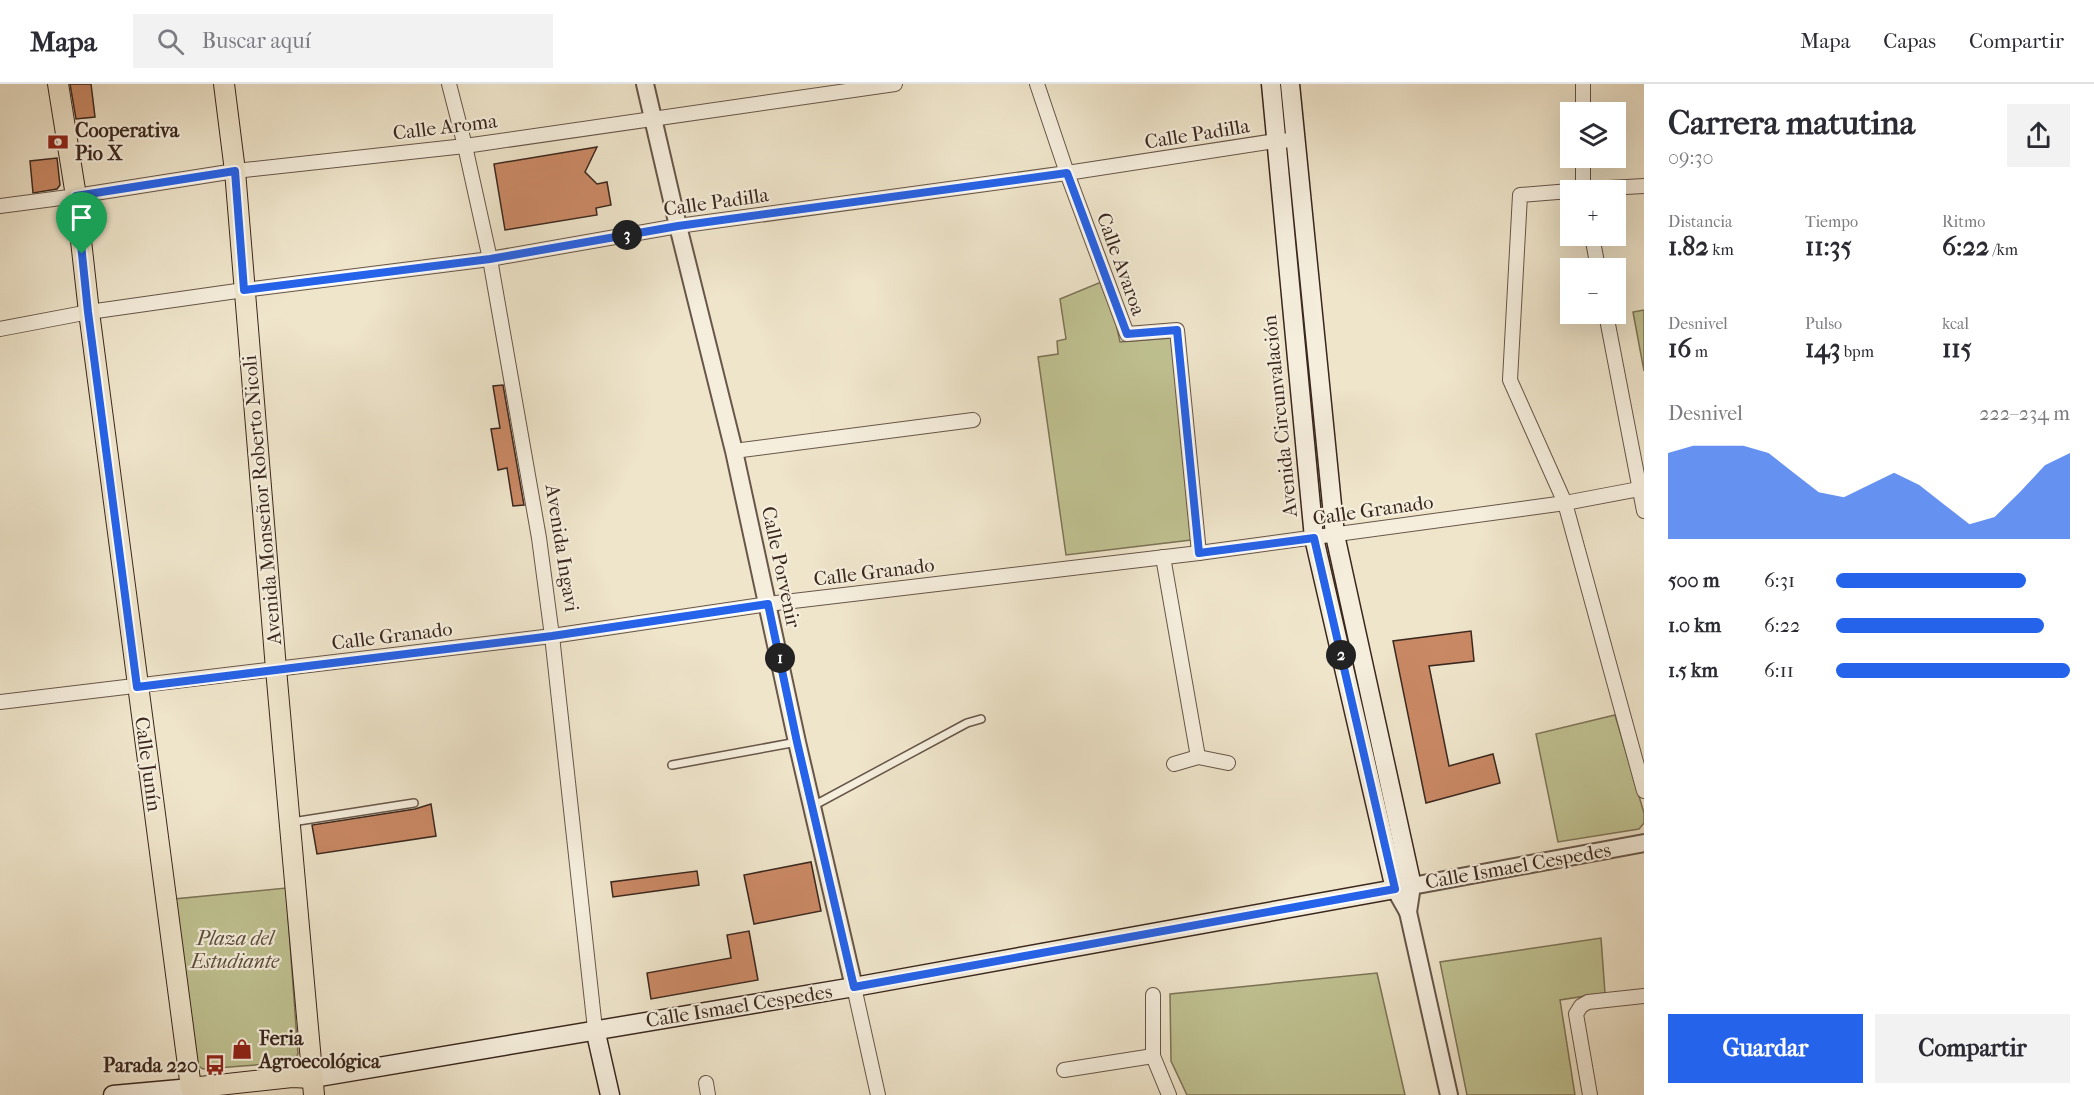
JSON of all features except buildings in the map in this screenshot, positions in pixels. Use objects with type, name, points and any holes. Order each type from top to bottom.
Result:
[{"type":"main road","name":"Calle Junín","points":[[58,84],[76,196],[88,312],[191,1088]]},
{"type":"main road","name":"Avenida Monseñor Roberto Nicoli","points":[[224,84],[235,171],[289,822],[314,1086]]},
{"type":"main road","name":"Avenida Circunvalación","points":[[1271,84],[1314,538],[1404,887]]},
{"type":"main road","name":"Avenida Circunvalación","points":[[1290,84],[1335,535],[1404,887]]},
{"type":"main road","name":"Calle Ismael Cespedes","points":[[113,1095],[292,1077],[314,1086],[595,1029],[854,987],[1404,887]]},
{"type":"main road","name":"Avenida Ingavi","points":[[595,1029],[610,1095]]},
{"type":"street","name":"Avenida Ingavi","points":[[449,84],[490,259],[539,538],[552,636],[595,1029]]},
{"type":"street","name":"Calle Porvenir","points":[[645,84],[734,451],[797,742],[878,1095]]},
{"type":"street","name":"Calle Aroma","points":[[0,206],[235,171],[465,146],[895,84]]},
{"type":"street","name":"Calle Avaroa","points":[[1036,84],[1127,334],[1177,330],[1199,553]]},
{"type":"street","points":[[1583,84],[1583,102]]},
{"type":"street","name":"Calle Padilla","points":[[0,329],[88,312],[490,259],[678,226],[1067,173],[1275,141],[1296,140]]},
{"type":"street","points":[[1626,187],[1644,186]]},
{"type":"street","points":[[1560,191],[1520,195],[1510,380],[1565,503],[1644,791]]},
{"type":"street","points":[[1608,324],[1644,511]]},
{"type":"street","points":[[734,451],[973,420]]},
{"type":"street","name":"Calle Granado","points":[[0,702],[552,636],[768,604],[1199,553],[1565,503],[1641,488]]},
{"type":"street","points":[[1163,557],[1198,757]]},
{"type":"street","points":[[1174,764],[1198,757],[1228,763]]},
{"type":"street","name":"Calle Ismael Cespedes","points":[[1404,887],[1644,843]]},
{"type":"street","name":"Avenida Circunvalación","points":[[1404,887],[1449,1095]]},
{"type":"street","points":[[1153,995],[1153,1056],[1169,1095]]},
{"type":"street","points":[[1590,1095],[1576,1014],[1581,1006],[1588,1002],[1644,996]]},
{"type":"street","points":[[1064,1070],[1153,1056]]},
{"type":"lane","points":[[812,806],[967,723],[981,719]]},
{"type":"lane","points":[[672,765],[797,742]]},
{"type":"lane","points":[[289,822],[414,803]]},
{"type":"green space","points":[[1106,280],[1120,342],[1172,338],[1191,540],[1066,555],[1038,357],[1058,354],[1057,341],[1066,339],[1060,299]]},
{"type":"green space","points":[[1644,310],[1644,371],[1633,312]]},
{"type":"green space","points":[[1615,715],[1644,813],[1644,823],[1639,829],[1558,842],[1536,734]]},
{"type":"green space","name":"Plaza del Estudiante","points":[[286,888],[298,1054],[293,1062],[203,1069],[197,1065],[174,899]]},
{"type":"green space","points":[[1601,938],[1605,993],[1560,1000],[1575,1095],[1467,1095],[1440,962]]},
{"type":"green space","points":[[1377,973],[1405,1095],[1187,1095],[1171,1061],[1170,994]]},
{"type":"place","name":"Cooperativa Pio X","points":[[58,142]]},
{"type":"place","name":"Feria Agroecológica","points":[[242,1049]]},
{"type":"place","name":"Parada 220","points":[[215,1065]]},
{"type":"route","points":[[235,171],[244,290],[490,259],[678,226],[1067,173],[1127,334],[1177,330],[1199,553],[1314,538],[1395,889],[854,987],[797,742],[768,604],[552,636],[137,687],[82,254],[76,196],[235,171]]}]
